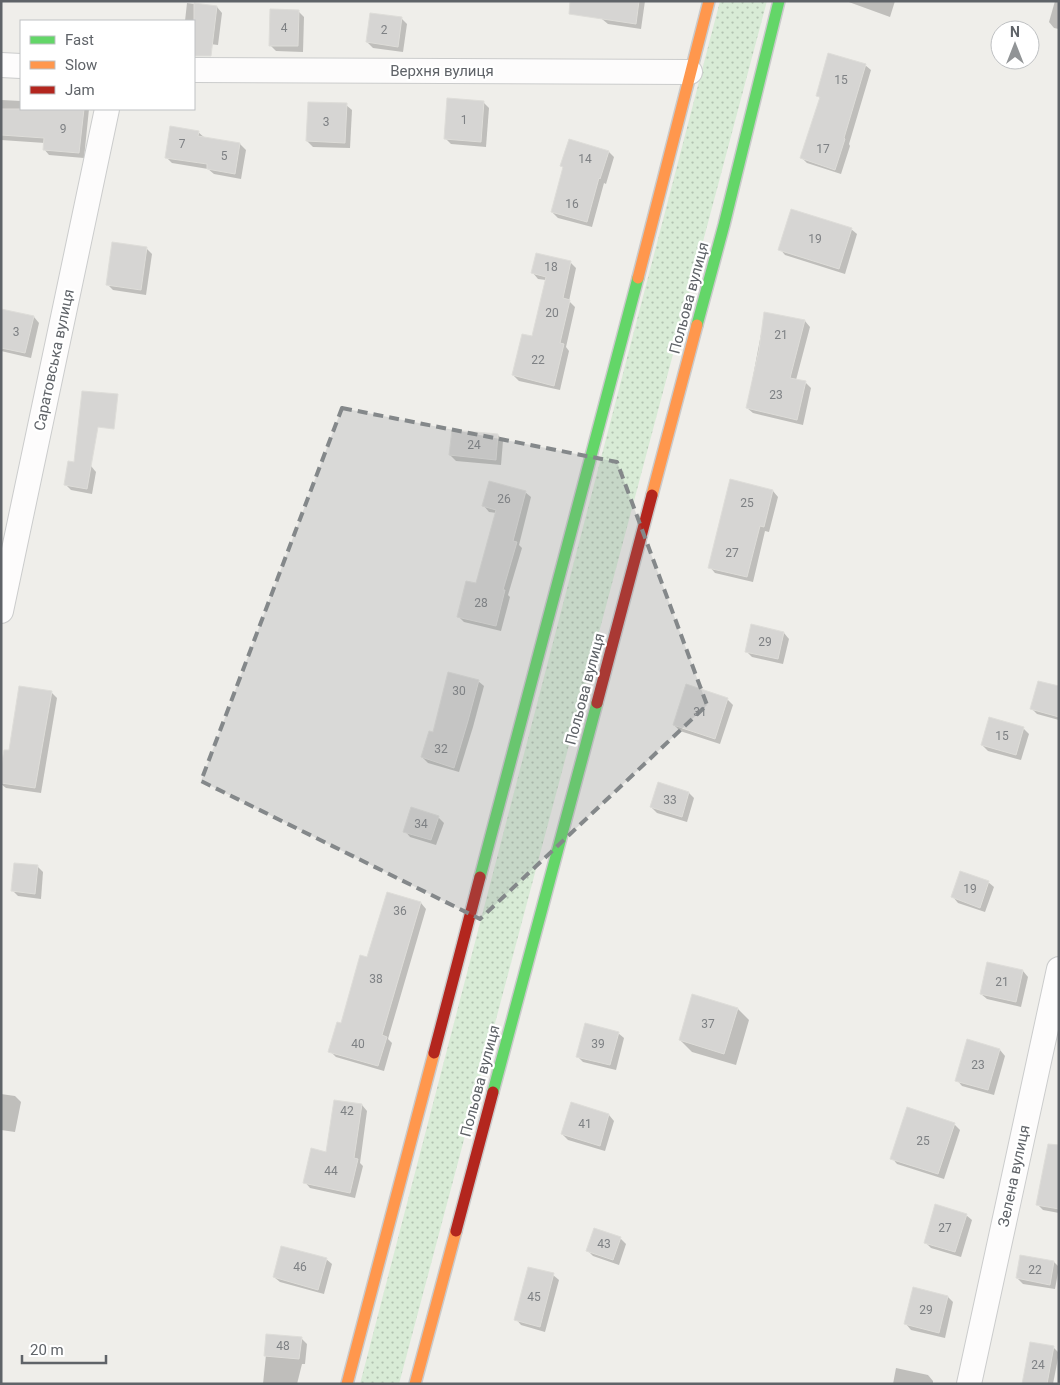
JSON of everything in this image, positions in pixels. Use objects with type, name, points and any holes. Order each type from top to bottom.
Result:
[{"type":"main road","points":[[347,1384],[709,1]]},
{"type":"main road","name":"Польова вулиця","points":[[415,1384],[706,292],[779,1]]},
{"type":"street","points":[[1,65],[20,66]]},
{"type":"street","name":"Верхня вулиця","points":[[195,70],[690,72]]},
{"type":"street","name":"Саратовська вулиця","points":[[1,611],[107,110]]},
{"type":"street","name":"Зелена вулиця","points":[[969,1384],[1059,969]]},
{"type":"highlighted area","points":[[342,408],[617,462],[707,705],[480,919],[201,781]]},
{"type":"green space","points":[[720,1],[767,1],[399,1384],[360,1384]]},
{"type":"building","points":[[570,1],[639,1],[636,24],[569,14]]},
{"type":"building","points":[[194,3],[217,6],[211,56],[195,56]]},
{"type":"building","points":[[270,9],[299,10],[298,46],[269,46]]},
{"type":"building","points":[[370,13],[402,17],[398,47],[366,42]]},
{"type":"building","points":[[828,53],[866,64],[835,170],[800,158],[820,97],[816,96]]},
{"type":"building","points":[[447,98],[484,101],[481,142],[444,139]]},
{"type":"building","points":[[308,102],[347,103],[345,143],[306,141]]},
{"type":"building","points":[[1,109],[84,110],[79,153],[43,150],[44,138],[1,135]]},
{"type":"building","points":[[170,126],[199,131],[198,136],[240,143],[235,174],[207,169],[207,164],[165,158]]},
{"type":"building","points":[[569,139],[609,151],[599,178],[587,222],[551,212],[563,167],[560,166]]},
{"type":"building","points":[[791,209],[852,228],[839,269],[778,250]]},
{"type":"building","points":[[112,242],[147,247],[141,290],[106,285]]},
{"type":"building","points":[[536,253],[571,261],[563,298],[570,300],[560,343],[564,344],[554,386],[512,375],[522,334],[532,336],[546,277],[531,273]]},
{"type":"building","points":[[1,309],[34,316],[25,353],[1,348]]},
{"type":"building","points":[[764,312],[805,320],[790,378],[806,381],[797,420],[746,408],[759,350]]},
{"type":"building","points":[[82,391],[118,394],[114,429],[98,427],[87,489],[64,485],[68,461],[74,462]]},
{"type":"building","points":[[452,430],[498,434],[496,460],[449,455]]},
{"type":"building","points":[[730,479],[773,490],[764,527],[760,526],[747,577],[708,568]]},
{"type":"building","points":[[489,481],[526,491],[513,541],[517,542],[503,590],[505,590],[496,626],[457,617],[466,581],[476,583],[496,510],[482,506]]},
{"type":"building","points":[[751,624],[784,632],[778,659],[745,652]]},
{"type":"building","points":[[448,672],[479,680],[454,768],[421,757],[429,731],[433,732]]},
{"type":"building","points":[[1038,681],[1059,686],[1059,717],[1030,709]]},
{"type":"building","points":[[686,684],[728,698],[715,739],[673,725]]},
{"type":"building","points":[[19,686],[52,691],[35,788],[1,783],[4,750],[9,750]]},
{"type":"building","points":[[989,717],[1024,727],[1016,755],[981,745]]},
{"type":"building","points":[[658,782],[689,792],[682,817],[650,807]]},
{"type":"building","points":[[411,807],[439,816],[431,840],[403,832]]},
{"type":"building","points":[[14,863],[38,865],[35,894],[11,891]]},
{"type":"building","points":[[960,871],[989,881],[980,908],[951,897]]},
{"type":"building","points":[[387,892],[421,902],[382,1035],[387,1037],[378,1066],[328,1052],[337,1022],[341,1023],[360,955],[367,957]]},
{"type":"building","points":[[987,962],[1023,970],[1016,1002],[980,994]]},
{"type":"building","points":[[692,994],[738,1008],[724,1054],[679,1040]]},
{"type":"building","points":[[585,1023],[619,1032],[610,1065],[576,1057]]},
{"type":"building","points":[[967,1039],[1000,1049],[988,1090],[955,1081]]},
{"type":"building","points":[[334,1100],[362,1104],[354,1158],[358,1159],[350,1193],[303,1183],[311,1148],[326,1152]]},
{"type":"building","points":[[571,1102],[609,1114],[600,1146],[561,1134]]},
{"type":"building","points":[[907,1107],[955,1123],[938,1174],[890,1159]]},
{"type":"building","points":[[1048,1144],[1059,1145],[1059,1209],[1036,1205]]},
{"type":"building","points":[[935,1204],[967,1214],[955,1252],[924,1243]]},
{"type":"building","points":[[594,1228],[621,1237],[613,1260],[586,1251]]},
{"type":"building","points":[[281,1246],[327,1258],[318,1290],[273,1277]]},
{"type":"building","points":[[1020,1255],[1054,1261],[1050,1285],[1016,1278]]},
{"type":"building","points":[[528,1267],[554,1273],[540,1327],[514,1320]]},
{"type":"building","points":[[913,1287],[948,1296],[939,1333],[904,1324]]},
{"type":"building","points":[[266,1334],[302,1337],[299,1359],[264,1356]]},
{"type":"building","points":[[1030,1342],[1054,1346],[1047,1384],[1022,1384]]},
{"type":"traffic: fast","points":[[697,325],[724,225],[779,1]]},
{"type":"traffic: fast","points":[[480,877],[638,278]]},
{"type":"traffic: fast","points":[[493,1092],[597,703]]},
{"type":"traffic: slow","points":[[638,278],[709,1]]},
{"type":"traffic: slow","points":[[652,495],[697,325]]},
{"type":"traffic: slow","points":[[347,1384],[434,1053]]},
{"type":"traffic: slow","points":[[415,1384],[456,1231]]},
{"type":"traffic: jam","points":[[597,703],[652,495]]},
{"type":"traffic: jam","points":[[434,1053],[480,877]]},
{"type":"traffic: jam","points":[[456,1231],[493,1092]]}]
